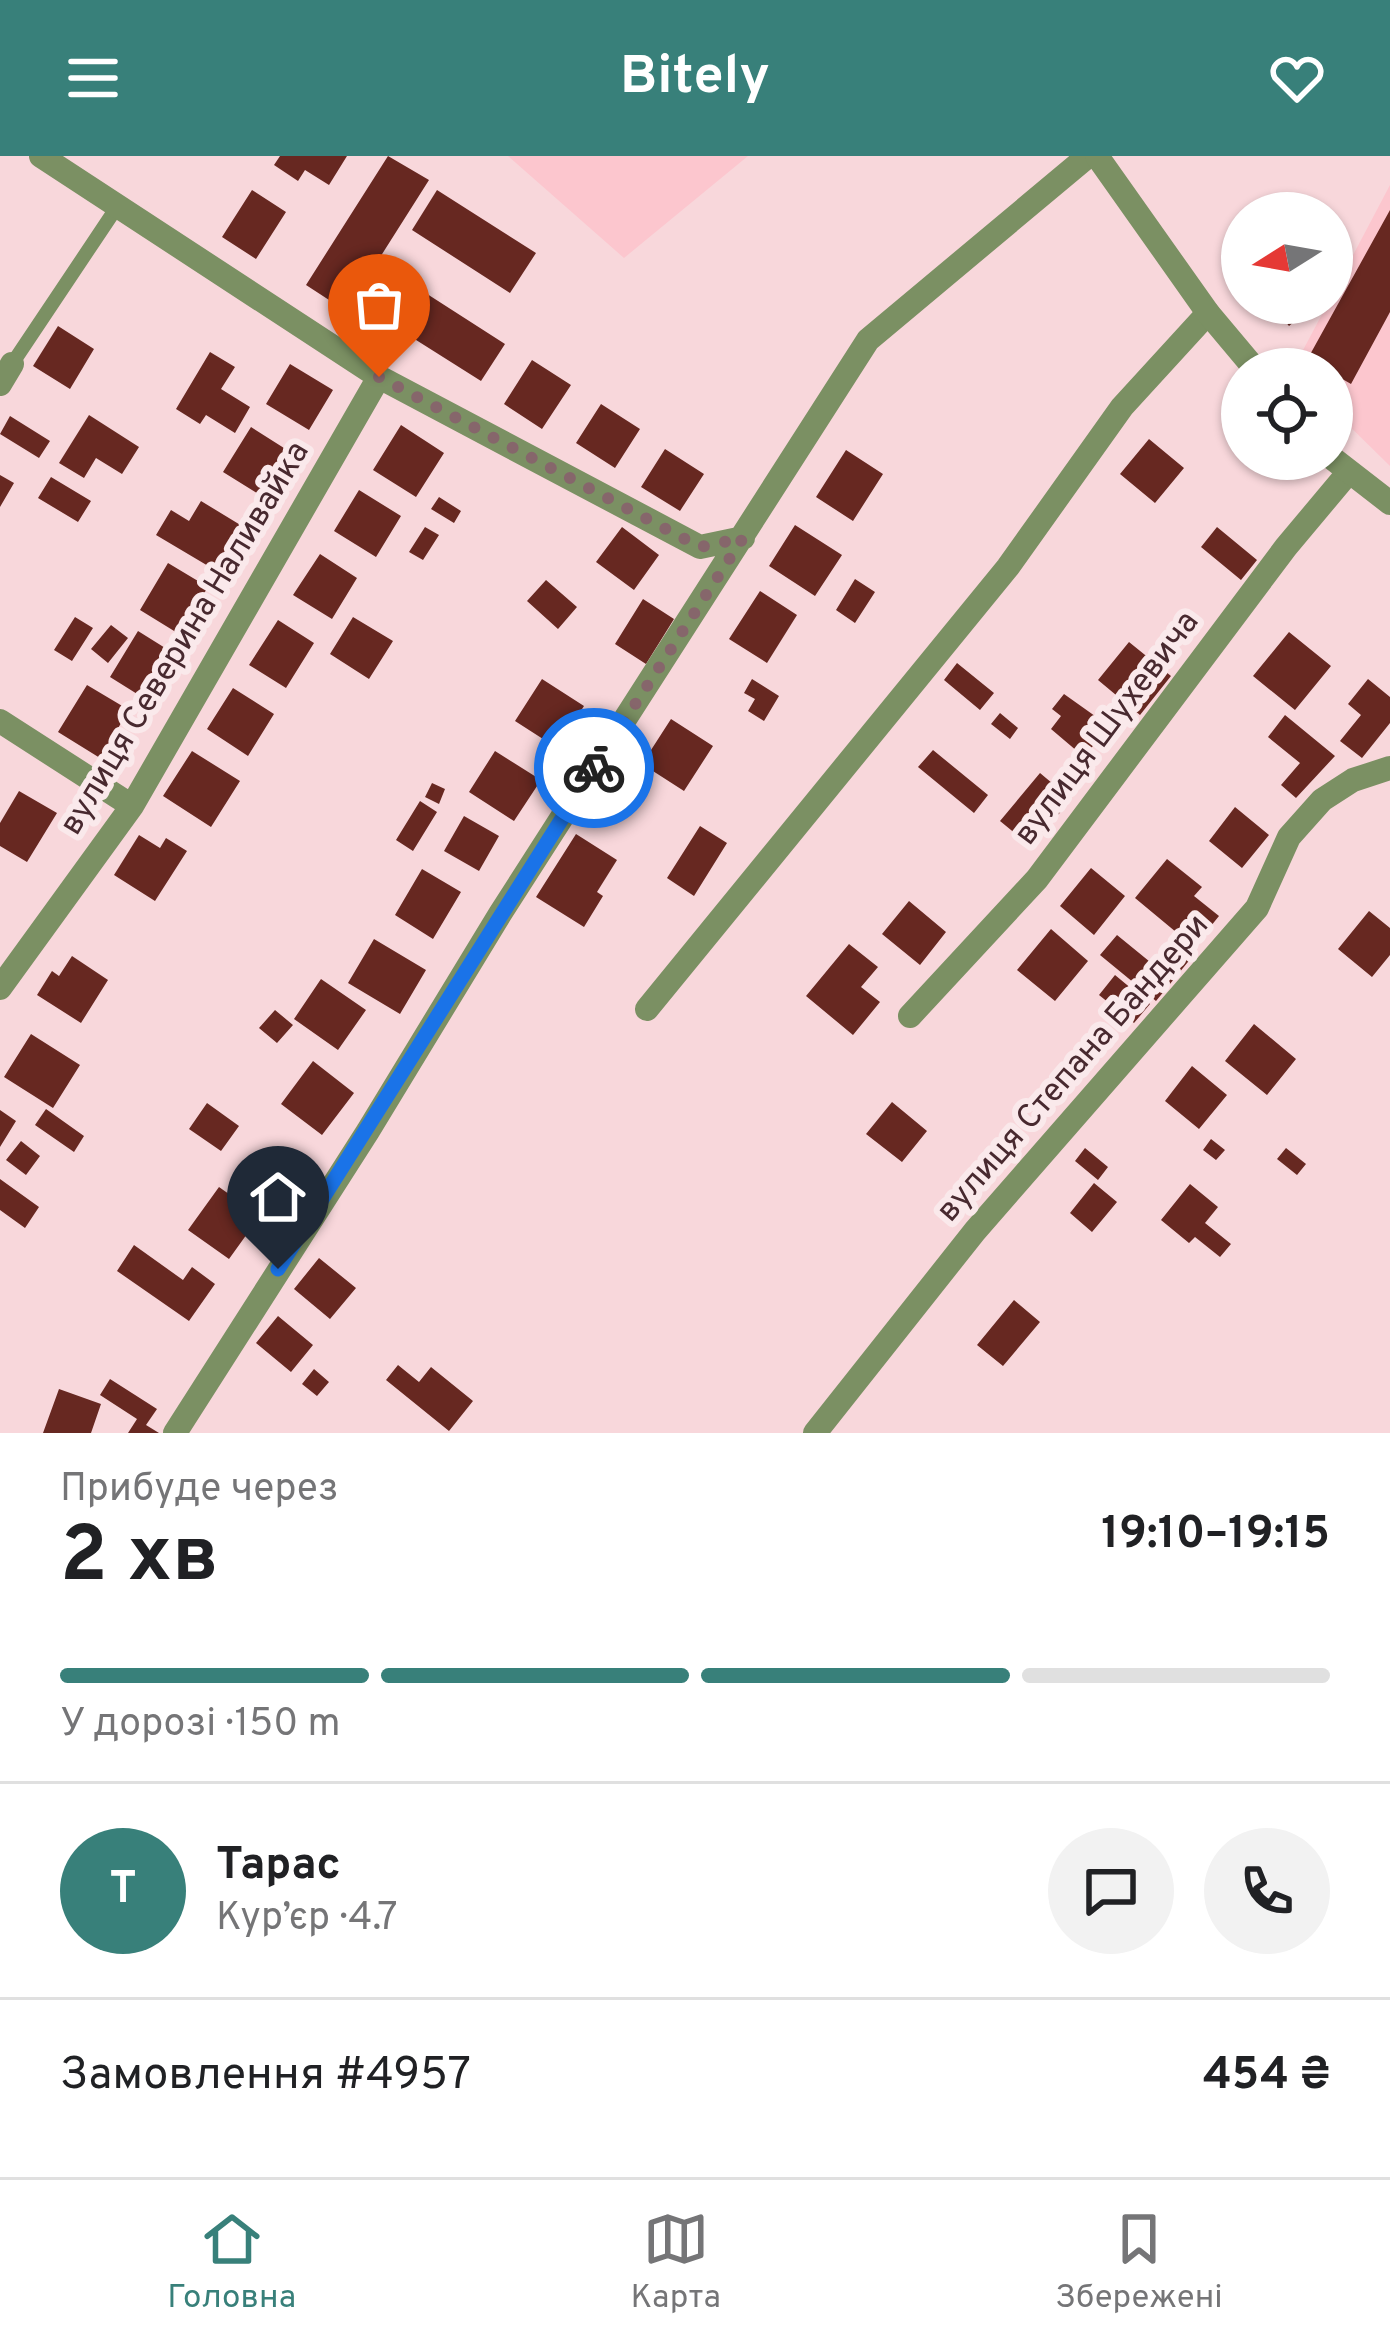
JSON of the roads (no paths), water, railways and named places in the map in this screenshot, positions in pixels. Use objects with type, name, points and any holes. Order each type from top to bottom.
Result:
[{"type":"street","points":[[41,156],[379,377],[700,547],[743,538]]},
{"type":"street","points":[[175,1433],[868,340],[1088,156]]},
{"type":"street","points":[[1097,156],[1237,348]]},
{"type":"street","points":[[647,1009],[1007,567],[1122,407],[1208,313]]},
{"type":"street","name":"вулиця Северина Наливайка","points":[[0,988],[132,806],[379,377]]},
{"type":"street","points":[[1353,476],[1390,503]]},
{"type":"street","name":"вулиця Шухевича","points":[[910,1016],[1037,879],[1286,548],[1331,480]]},
{"type":"street","points":[[0,721],[132,806]]},
{"type":"street","name":"вулиця Степана Бандери","points":[[815,1433],[975,1231],[1257,908],[1289,837],[1322,800],[1353,780],[1387,768]]},
{"type":"lane","points":[[6,374],[119,204]]}]
